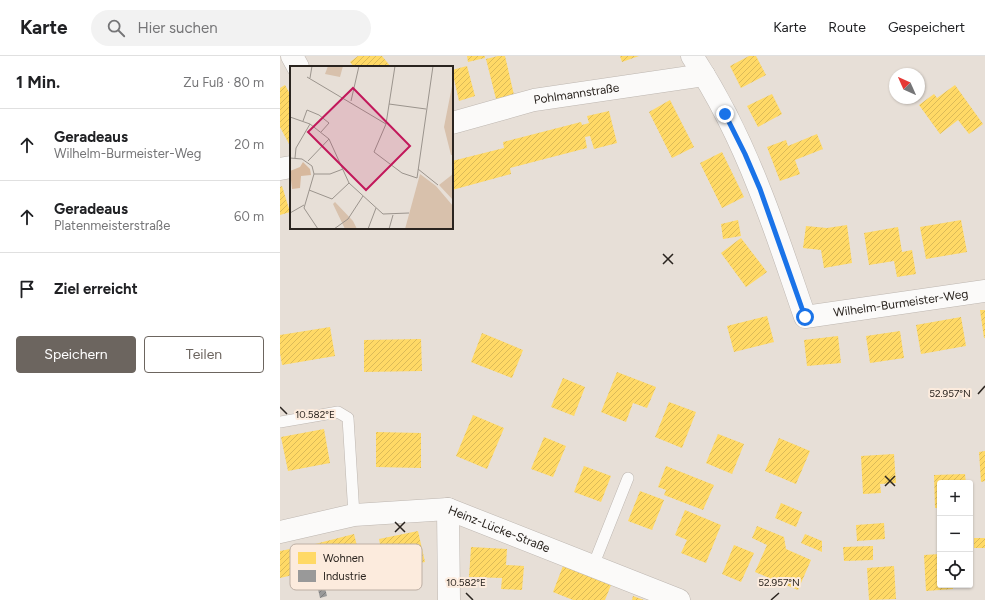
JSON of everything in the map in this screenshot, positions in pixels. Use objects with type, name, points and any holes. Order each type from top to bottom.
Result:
[{"type":"street","points":[[292,56],[297,66]]},
{"type":"street","points":[[692,56],[704,75]]},
{"type":"street","name":"Pohlmannstraße","points":[[453,123],[534,100],[704,75]]},
{"type":"street","name":"Wilhelm-Burmeister-Weg","points":[[704,75],[745,154],[760,189],[805,317],[985,291]]},
{"type":"street","points":[[280,170],[290,166]]},
{"type":"street","points":[[448,509],[449,600]]},
{"type":"street","name":"Heinz-Lücke-Straße","points":[[280,532],[354,515],[448,509],[679,600]]},
{"type":"lane","points":[[280,422],[338,412],[348,418],[354,515]]},
{"type":"lane","points":[[593,566],[628,478]]},
{"type":"building: Wohnen","points":[[358,56],[382,56],[390,66],[353,66],[350,62]]},
{"type":"building: Wohnen","points":[[467,56],[485,56],[485,58],[468,62]]},
{"type":"building: Wohnen","points":[[505,56],[514,95],[496,99],[486,59]]},
{"type":"building: Wohnen","points":[[620,56],[639,56],[622,62]]},
{"type":"building: Wohnen","points":[[749,56],[756,56],[766,75],[741,88],[730,66]]},
{"type":"building: Wohnen","points":[[467,66],[475,96],[459,101],[453,70]]},
{"type":"building: Wohnen","points":[[285,85],[290,94],[289,144],[280,127],[280,88]]},
{"type":"building: Wohnen","points":[[955,85],[983,124],[969,134],[958,120],[940,134],[919,105],[925,104],[925,101],[934,94],[937,98]]},
{"type":"building: Wohnen","points":[[772,94],[782,114],[758,127],[747,106]]},
{"type":"building: Wohnen","points":[[670,100],[694,147],[672,158],[649,112]]},
{"type":"building: Wohnen","points":[[609,111],[617,143],[594,149],[590,136],[585,137],[587,148],[510,168],[511,174],[453,190],[453,161],[504,148],[503,142],[581,122],[582,125],[589,123],[587,116]]},
{"type":"building: Wohnen","points":[[817,134],[823,149],[795,160],[800,174],[780,181],[767,147],[786,140],[788,146]]},
{"type":"building: Wohnen","points":[[722,152],[744,197],[722,208],[700,163]]},
{"type":"building: Wohnen","points":[[282,186],[290,212],[280,215],[280,187]]},
{"type":"building: Wohnen","points":[[738,220],[741,236],[723,239],[721,224]]},
{"type":"building: Wohnen","points":[[961,220],[967,252],[926,259],[920,227]]},
{"type":"building: Wohnen","points":[[847,225],[852,263],[824,268],[821,250],[803,248],[806,226],[827,228]]},
{"type":"building: Wohnen","points":[[898,227],[902,252],[912,250],[916,274],[897,277],[894,261],[869,265],[864,233]]},
{"type":"building: Wohnen","points":[[741,238],[767,272],[746,287],[721,253]]},
{"type":"building: Wohnen","points":[[980,310],[985,310],[985,338],[984,338]]},
{"type":"building: Wohnen","points":[[767,316],[774,342],[734,352],[727,326]]},
{"type":"building: Wohnen","points":[[961,317],[966,346],[921,354],[916,325]]},
{"type":"building: Wohnen","points":[[330,327],[335,356],[282,365],[280,335]]},
{"type":"building: Wohnen","points":[[900,331],[904,358],[870,363],[866,336]]},
{"type":"building: Wohnen","points":[[482,333],[523,350],[512,378],[471,362]]},
{"type":"building: Wohnen","points":[[838,336],[841,363],[807,366],[804,340]]},
{"type":"building: Wohnen","points":[[421,339],[422,371],[364,372],[364,340]]},
{"type":"building: Wohnen","points":[[617,372],[656,387],[647,408],[633,403],[626,422],[601,412]]},
{"type":"building: Wohnen","points":[[563,378],[585,387],[574,416],[551,407]]},
{"type":"building: Wohnen","points":[[669,402],[696,412],[682,448],[655,437]]},
{"type":"building: Wohnen","points":[[473,415],[504,428],[487,469],[456,456]]},
{"type":"building: Wohnen","points":[[324,429],[330,463],[288,471],[281,437]]},
{"type":"building: Wohnen","points":[[376,432],[421,433],[421,468],[376,467]]},
{"type":"building: Wohnen","points":[[718,434],[744,444],[732,474],[706,463]]},
{"type":"building: Wohnen","points":[[544,437],[566,446],[553,477],[531,469]]},
{"type":"building: Wohnen","points":[[779,438],[810,451],[796,484],[765,471]]},
{"type":"building: Wohnen","points":[[985,451],[985,481],[981,482],[979,452]]},
{"type":"building: Wohnen","points":[[894,454],[896,483],[880,484],[881,493],[863,494],[861,456]]},
{"type":"building: Wohnen","points":[[584,466],[611,476],[601,502],[574,492]]},
{"type":"building: Wohnen","points":[[666,466],[714,485],[703,510],[664,495],[666,490],[658,487]]},
{"type":"building: Wohnen","points":[[965,474],[966,480],[937,480],[937,508],[935,508],[934,475]]},
{"type":"building: Wohnen","points":[[640,491],[664,500],[652,530],[628,521]]},
{"type":"building: Wohnen","points":[[781,503],[802,512],[796,527],[775,518]]},
{"type":"building: Wohnen","points":[[685,510],[721,525],[706,563],[681,553],[687,540],[675,535]]},
{"type":"building: Wohnen","points":[[884,523],[885,539],[857,541],[856,525]]},
{"type":"building: Wohnen","points":[[757,526],[784,537],[786,549],[811,560],[798,590],[755,572],[767,545],[752,538]]},
{"type":"building: Wohnen","points":[[418,531],[421,544],[380,544],[379,539]]},
{"type":"building: Wohnen","points":[[354,534],[356,544],[315,544]]},
{"type":"building: Wohnen","points":[[805,534],[822,541],[822,552],[801,543]]},
{"type":"building: Wohnen","points":[[974,538],[985,538],[985,548],[974,548]]},
{"type":"building: Wohnen","points":[[734,545],[754,553],[741,582],[722,574]]},
{"type":"building: Wohnen","points":[[873,546],[873,560],[844,561],[843,547]]},
{"type":"building: Wohnen","points":[[471,547],[507,549],[506,565],[524,566],[522,590],[501,589],[502,578],[469,577]]},
{"type":"building: Wohnen","points":[[290,549],[290,576],[280,578],[280,551]]},
{"type":"building: Wohnen","points":[[422,549],[425,562],[422,563]]},
{"type":"building: Wohnen","points":[[937,554],[937,588],[953,589],[926,591],[924,555]]},
{"type":"building: Wohnen","points":[[563,566],[611,585],[605,600],[573,600],[553,592]]},
{"type":"building: Wohnen","points":[[894,566],[896,599],[869,600],[867,568]]},
{"type":"building: Wohnen","points":[[633,596],[644,600],[632,600]]},
{"type":"building: Industrie","points":[[318,590],[326,590],[327,596],[320,598]]},
{"type":"route","points":[[725,114],[745,154],[760,189],[805,317]]}]
